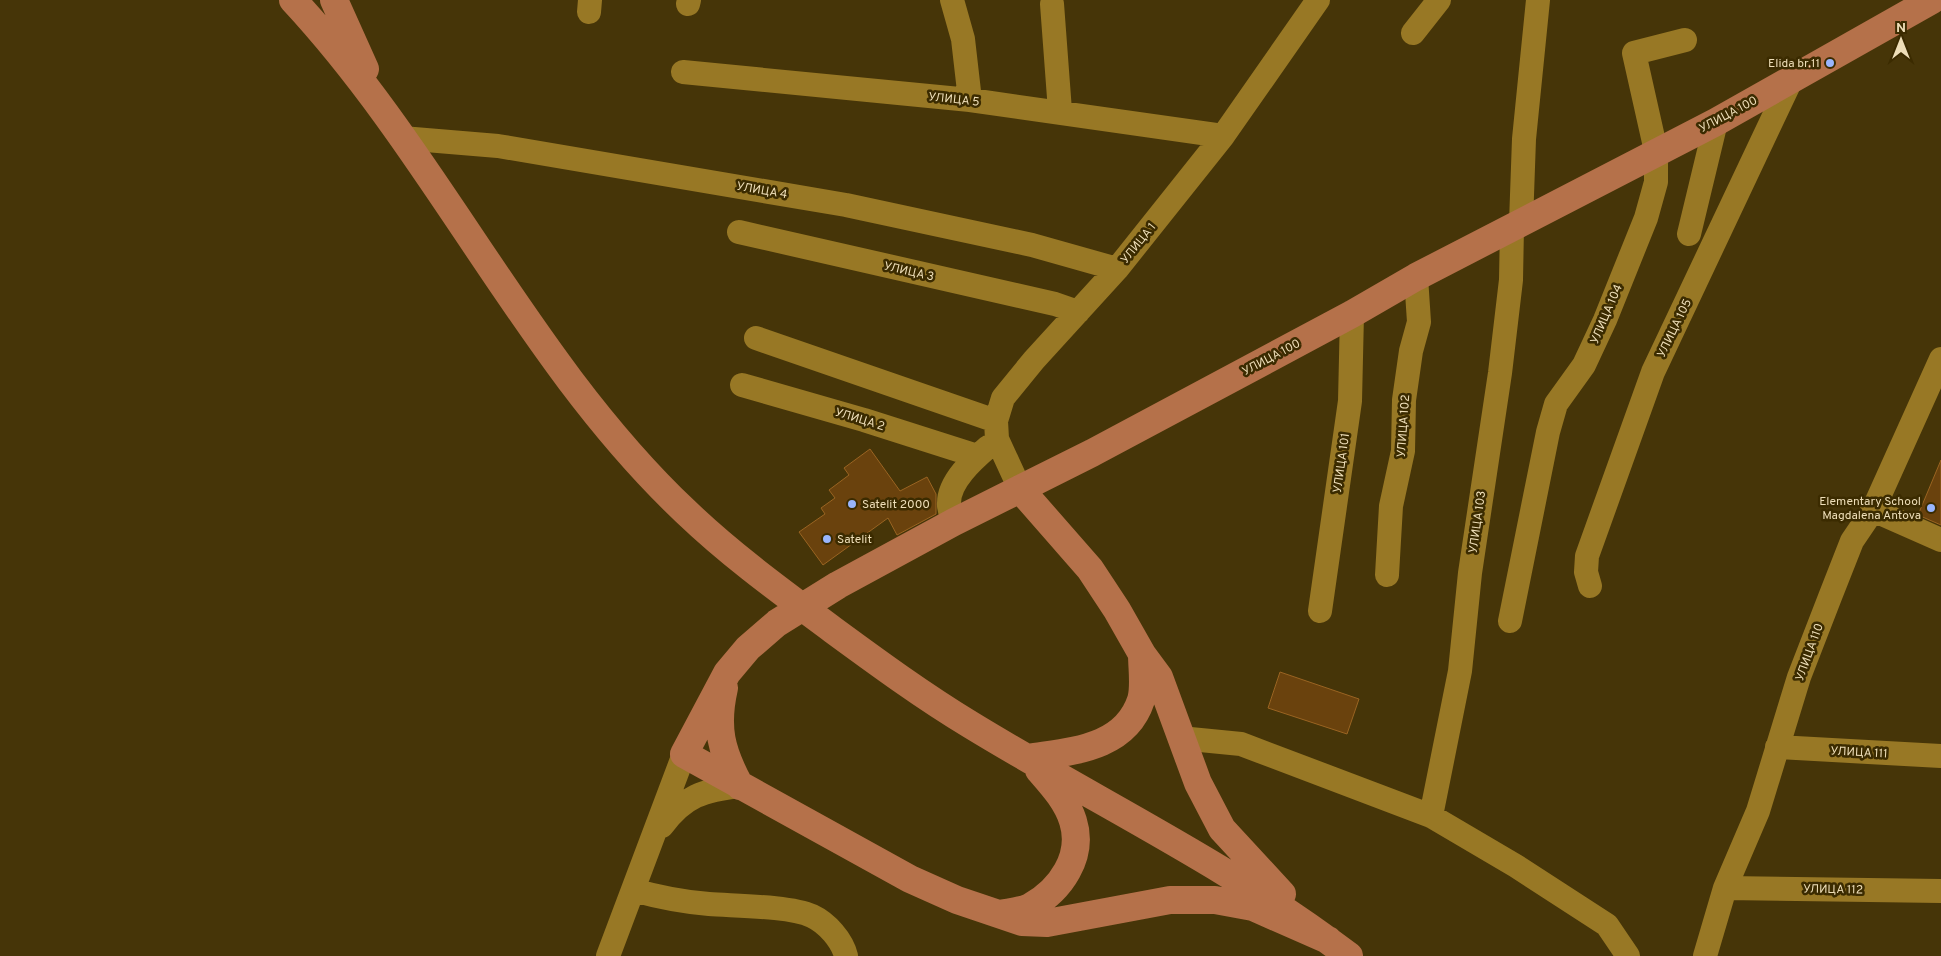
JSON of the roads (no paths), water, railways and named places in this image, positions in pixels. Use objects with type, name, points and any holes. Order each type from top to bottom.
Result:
[{"type":"main road","points":[[293,0],[357,75],[539,339],[642,470],[739,560],[910,687],[972,726],[1247,885],[1338,948]]},
{"type":"main road","points":[[321,0],[362,64],[402,138]]},
{"type":"main road","points":[[334,0],[362,64]]},
{"type":"main road","name":"УЛИЦА 100","points":[[684,754],[728,673],[748,648],[777,623],[838,585],[954,522],[1352,314],[1416,277],[1656,151],[1716,122],[1932,0]]},
{"type":"main road","points":[[1020,489],[1090,569],[1117,610],[1142,654],[1159,677],[1198,783],[1222,829],[1257,869],[1338,948]]},
{"type":"main road","points":[[1029,758],[1088,749],[1112,737],[1132,720],[1142,699],[1142,654]]},
{"type":"main road","points":[[728,673],[719,711],[721,737],[726,760],[740,786]]},
{"type":"main road","points":[[684,754],[740,786],[795,813],[910,879],[957,900],[1022,922],[1047,923],[1170,900],[1215,900],[1253,907],[1338,948]]},
{"type":"main road","points":[[996,914],[1029,908],[1050,892],[1070,870],[1076,845],[1073,821],[1058,792],[1029,758]]},
{"type":"street","points":[[952,0],[963,39],[970,100]]},
{"type":"street","name":"УЛИЦА 1","points":[[996,430],[1003,398],[1034,360],[1117,269],[1223,136],[1318,0]]},
{"type":"street","points":[[1413,33],[1439,0]]},
{"type":"street","points":[[1516,225],[1538,0]]},
{"type":"street","points":[[1052,4],[1060,111]]},
{"type":"street","name":"УЛИЦА 104","points":[[1510,621],[1548,432],[1556,404],[1584,364],[1605,320],[1646,218],[1656,182],[1656,151],[1634,53],[1685,40]]},
{"type":"street","name":"УЛИЦА 5","points":[[683,72],[970,100],[1060,111],[1223,136]]},
{"type":"street","name":"УЛИЦА 105","points":[[1590,586],[1586,572],[1588,556],[1653,372],[1790,80]]},
{"type":"street","points":[[1689,234],[1716,122]]},
{"type":"street","name":"УЛИЦА 4","points":[[402,138],[498,146],[837,203],[1032,245],[1117,269]]},
{"type":"street","name":"УЛИЦА 103","points":[[1431,816],[1460,671],[1470,573],[1500,373],[1516,225]]},
{"type":"street","name":"УЛИЦА 3","points":[[739,232],[1055,304],[1078,312]]},
{"type":"street","name":"УЛИЦА 102","points":[[1387,575],[1391,506],[1403,451],[1404,400],[1411,351],[1419,322],[1416,277]]},
{"type":"street","name":"УЛИЦА 101","points":[[1320,611],[1350,401],[1352,314]]},
{"type":"street","points":[[756,338],[996,430],[1020,489]]},
{"type":"street","name":"УЛИЦА 110","points":[[1705,956],[1725,888],[1758,811],[1800,677],[1849,549],[1873,510],[1941,359]]},
{"type":"street","name":"УЛИЦА 2","points":[[742,386],[864,420],[977,456]]},
{"type":"street","points":[[954,522],[948,504],[952,486],[996,430]]},
{"type":"street","points":[[1873,510],[1941,540]]},
{"type":"street","points":[[1180,738],[1241,744],[1431,816],[1516,866],[1607,925],[1628,956]]},
{"type":"street","name":"УЛИЦА 111","points":[[1777,748],[1941,756]]},
{"type":"street","points":[[608,956],[684,754]]},
{"type":"street","points":[[653,838],[673,810],[693,796],[712,789],[740,786]]},
{"type":"street","name":"УЛИЦА 112","points":[[1725,888],[1941,891]]},
{"type":"street","points":[[633,890],[662,899],[769,909],[812,916],[826,926],[843,946],[846,956]]},
{"type":"place","name":"Elida br.11","points":[[1830,63]]},
{"type":"place","name":"Satelit 2000","points":[[852,504]]},
{"type":"place","name":"Elementary School Magdalena Antova","points":[[1931,508]]},
{"type":"place","name":"Satelit","points":[[827,539]]}]
